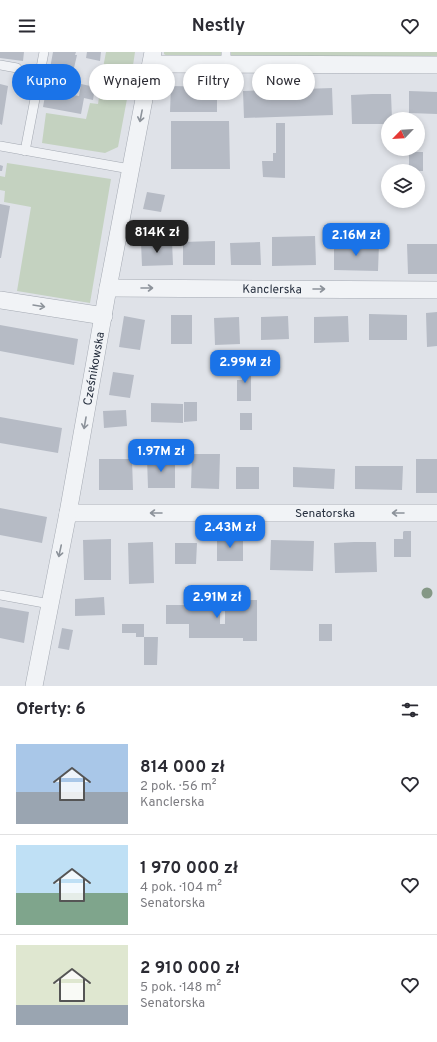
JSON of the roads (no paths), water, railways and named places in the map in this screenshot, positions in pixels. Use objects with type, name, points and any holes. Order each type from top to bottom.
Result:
[{"type":"street","points":[[152,58],[226,58],[437,65]]},
{"type":"street","name":"Cześnikowska","points":[[34,686],[68,513],[108,288],[152,58]]},
{"type":"street","name":"Kanclerska","points":[[108,288],[437,290]]},
{"type":"street","points":[[0,300],[104,316]]},
{"type":"street","name":"Senatorska","points":[[68,513],[437,513]]},
{"type":"lane","points":[[25,150],[44,52]]},
{"type":"lane","points":[[0,65],[12,67]]},
{"type":"lane","points":[[0,146],[130,169]]},
{"type":"lane","points":[[0,595],[50,604]]}]
